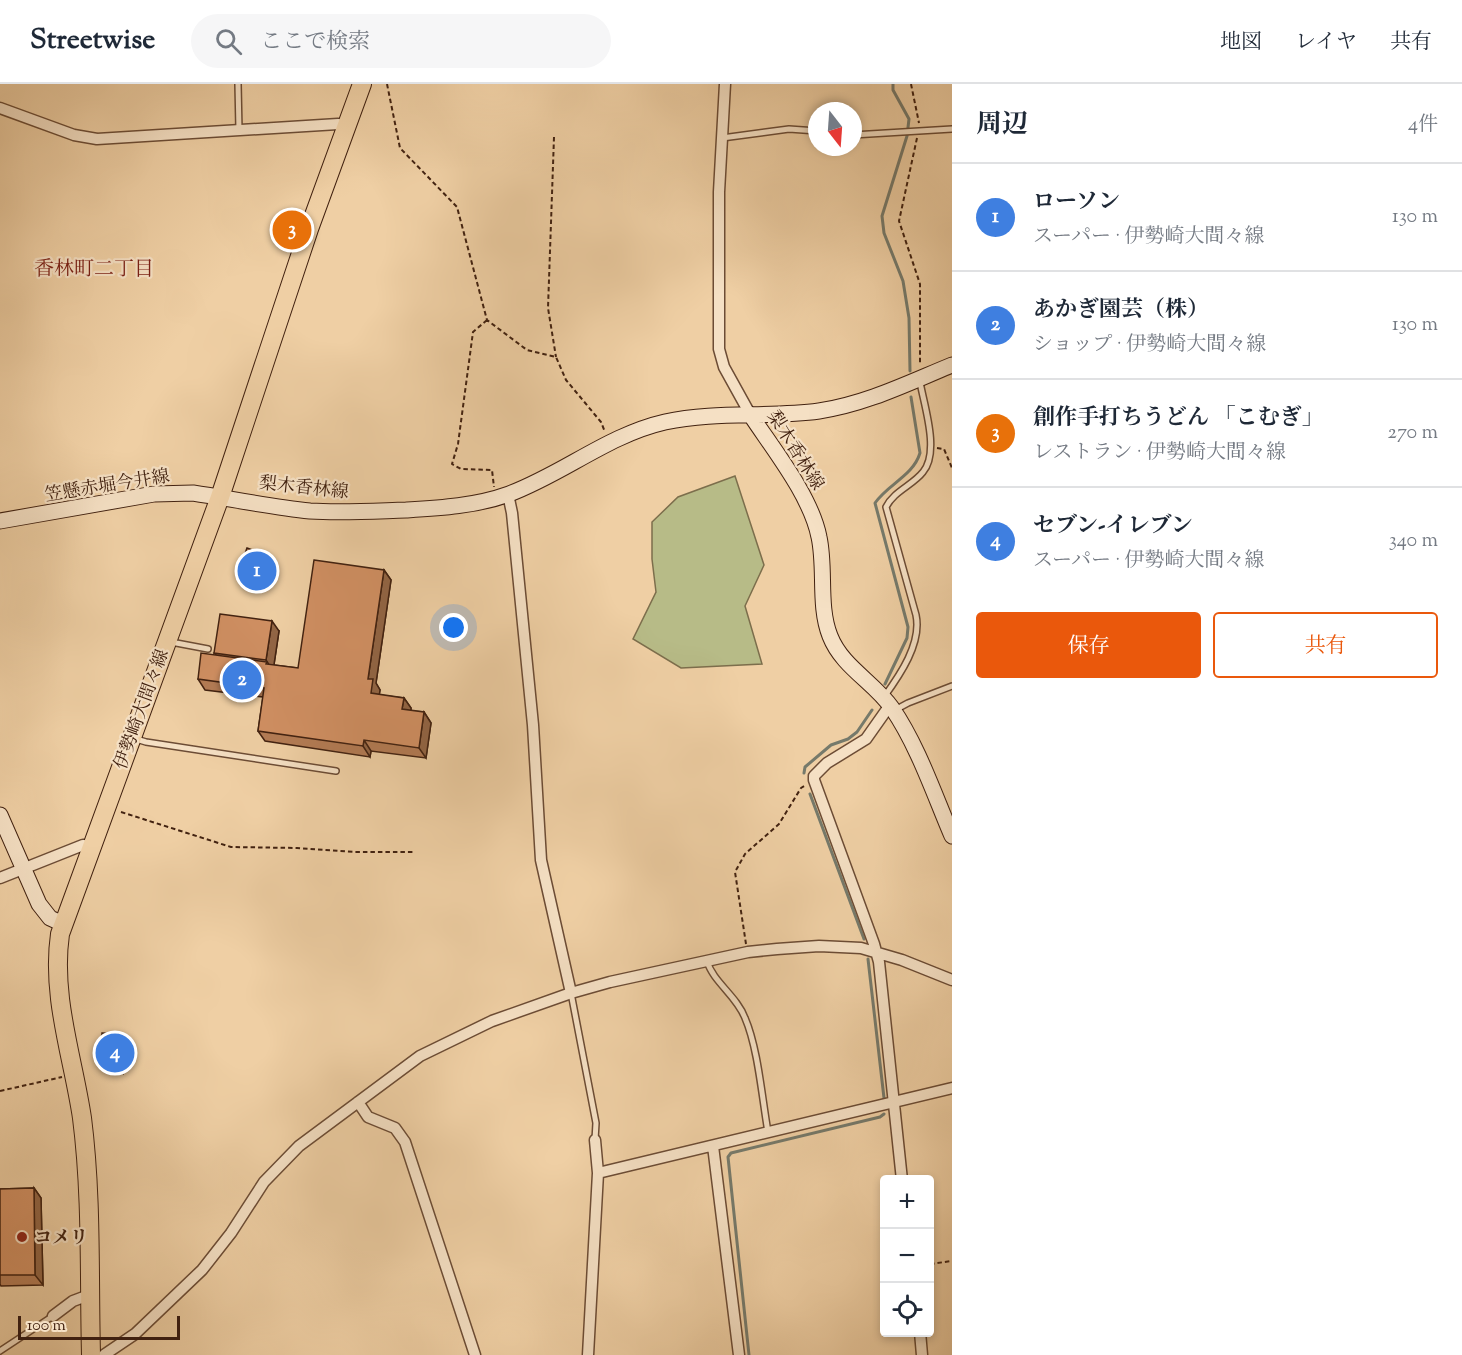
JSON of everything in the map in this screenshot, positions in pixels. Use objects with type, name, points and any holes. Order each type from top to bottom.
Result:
[{"type":"main road","name":"伊勢崎大間々線","points":[[91,1355],[86,1158],[57,981],[58,948],[63,924],[220,497],[302,249],[363,84]]},
{"type":"main road","points":[[750,414],[808,412],[834,408],[870,399],[952,365]]},
{"type":"main road","name":"梨木香林線","points":[[220,497],[309,511],[344,512],[462,505],[501,496],[536,483],[633,431],[688,418],[750,414],[806,501],[817,527],[829,635],[842,657],[889,705],[915,751],[952,836]]},
{"type":"main road","name":"笠懸赤堀今井線","points":[[0,521],[154,494],[193,493],[220,497]]},
{"type":"main road","points":[[0,815],[39,904],[50,918],[63,924]]},
{"type":"street","points":[[725,84],[719,192],[719,349],[724,367],[750,414]]},
{"type":"street","points":[[0,108],[74,135],[97,139],[338,124],[348,126]]},
{"type":"street","points":[[501,496],[512,513],[533,725],[541,860],[571,993]]},
{"type":"street","points":[[889,705],[866,739],[827,763],[814,776],[814,780],[879,962],[901,1175]]},
{"type":"street","points":[[0,878],[83,845],[93,846]]},
{"type":"street","points":[[104,1355],[135,1334],[202,1270],[231,1233],[264,1182],[286,1158],[428,1051],[492,1021],[610,982],[748,952],[828,946],[876,951],[952,980]]},
{"type":"street","points":[[598,1173],[952,1088]]},
{"type":"street","points":[[358,1102],[368,1117],[395,1128],[405,1142],[475,1355]]},
{"type":"street","points":[[588,1355],[598,1173],[595,1140]]},
{"type":"street","points":[[713,1146],[738,1355]]},
{"type":"street","points":[[54,1316],[73,1301],[89,1295]]},
{"type":"street","points":[[920,1337],[922,1355]]},
{"type":"lane","points":[[238,84],[238,130]]},
{"type":"lane","points":[[721,138],[789,129],[808,130]]},
{"type":"lane","points":[[862,134],[952,129]]},
{"type":"lane","points":[[920,378],[931,448],[925,471],[896,495],[886,507],[918,624],[918,632],[889,705],[908,703],[952,686]]},
{"type":"lane","points":[[167,640],[208,649]]},
{"type":"lane","points":[[130,737],[146,742],[336,771]]},
{"type":"lane","points":[[707,961],[710,970],[738,1004],[750,1031],[768,1132]]},
{"type":"lane","points":[[571,993],[596,1123],[595,1140]]},
{"type":"lane","points":[[0,1351],[54,1316]]},
{"type":"path","points":[[387,84],[400,148],[457,207],[487,320],[527,350],[556,357]]},
{"type":"path","points":[[911,84],[919,122],[899,221],[920,284],[920,378]]},
{"type":"path","points":[[554,137],[548,308],[556,357],[566,380],[601,422],[609,443]]},
{"type":"path","points":[[487,320],[473,332],[458,444],[452,464],[462,469],[492,470],[501,496]]},
{"type":"path","points":[[931,448],[944,449],[952,468]]},
{"type":"path","points":[[748,952],[735,872],[745,854],[779,824],[801,788],[814,780]]},
{"type":"path","points":[[106,807],[231,847],[415,852]]},
{"type":"path","points":[[0,1090],[74,1074]]},
{"type":"path","points":[[934,1263],[952,1261]]},
{"type":"green space","points":[[735,476],[764,565],[745,606],[762,664],[681,668],[633,639],[656,592],[652,559],[652,522],[678,497]]},
{"type":"building","points":[[247,548],[263,554],[255,576],[239,570]]},
{"type":"building","points":[[314,560],[384,570],[368,679],[373,679],[371,693],[404,698],[402,709],[424,712],[419,748],[364,740],[363,746],[258,731],[264,688],[198,679],[201,653],[298,668]]},
{"type":"building","points":[[220,614],[272,621],[266,660],[214,653]]},
{"type":"building","points":[[102,1033],[120,1034],[118,1066],[101,1065]]},
{"type":"building","points":[[34,1188],[35,1275],[0,1275],[0,1189]]},
{"type":"waterway","points":[[893,84],[893,90],[909,119],[907,136],[882,216],[884,233],[903,281],[909,318],[910,371]]},
{"type":"waterway","points":[[885,684],[907,638],[908,627],[875,503],[912,468],[920,453],[911,397]]},
{"type":"waterway","points":[[804,773],[805,767],[831,745],[848,739],[857,732],[872,710]]},
{"type":"waterway","points":[[810,794],[864,939]]},
{"type":"waterway","points":[[868,959],[884,1098]]},
{"type":"waterway","points":[[749,1355],[728,1157],[731,1153],[880,1117],[884,1114]]},
{"type":"place","name":"創作手打ちうどん 「こむぎ」","points":[[292,230]]},
{"type":"place","name":"ローソン","points":[[257,571]]},
{"type":"place","name":"あかぎ園芸（株）","points":[[242,680]]},
{"type":"place","name":"セブン-イレブン","points":[[115,1053]]},
{"type":"place","name":"コメリ","points":[[22,1237]]},
{"type":"district","name":"香林町二丁目","points":[[94,268]]}]
